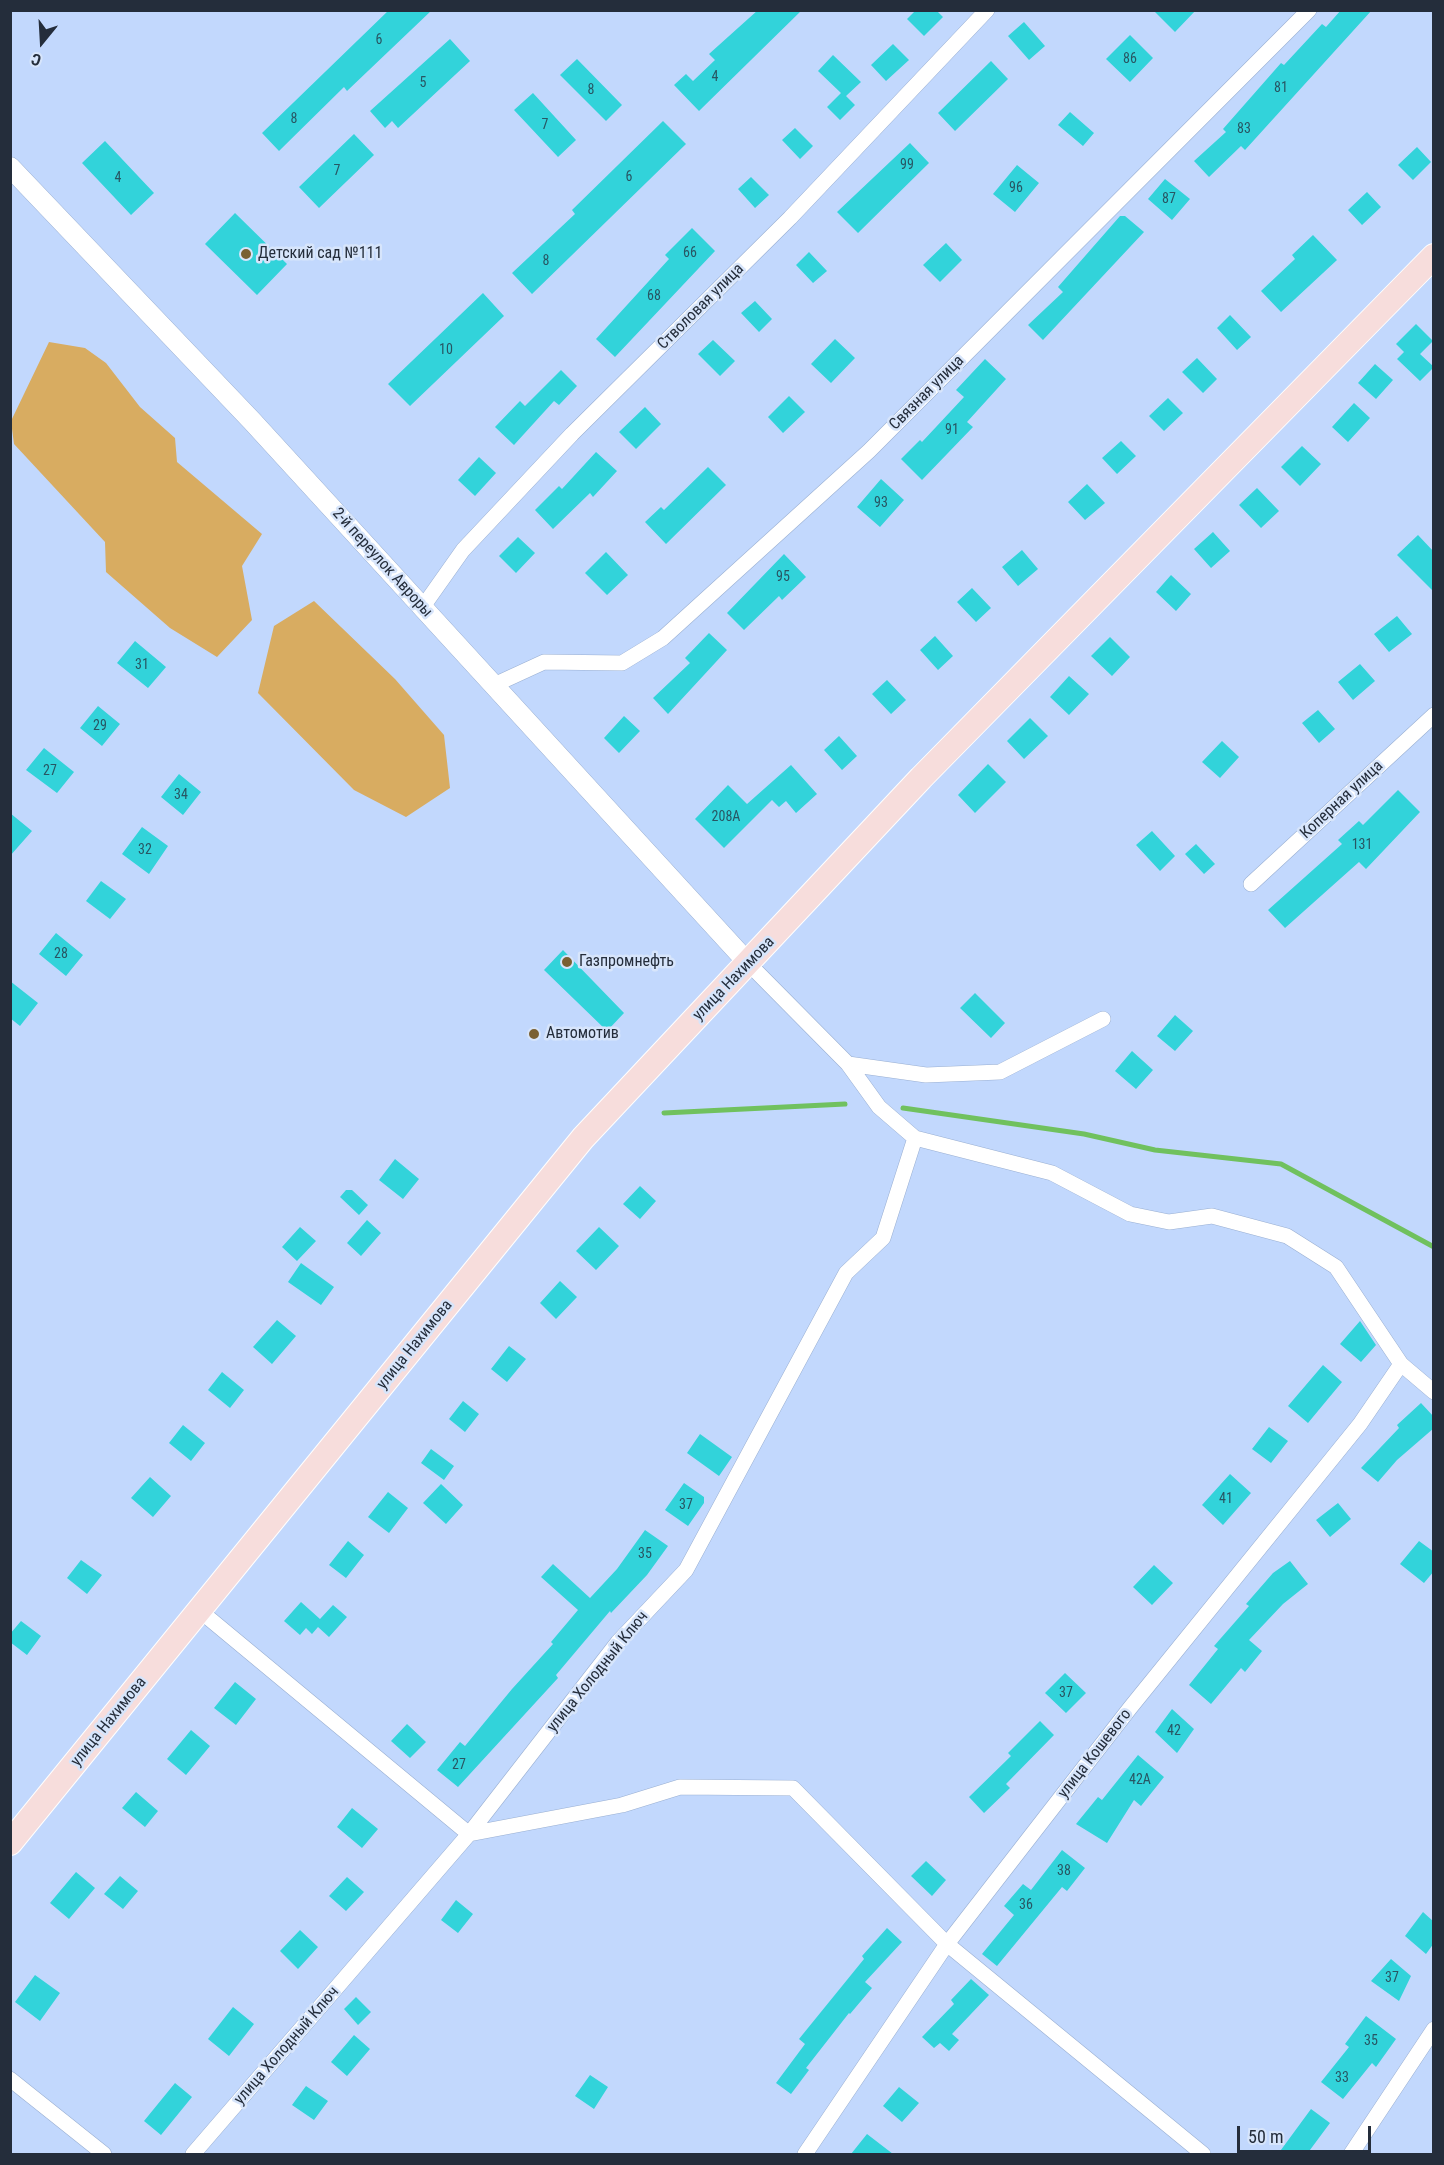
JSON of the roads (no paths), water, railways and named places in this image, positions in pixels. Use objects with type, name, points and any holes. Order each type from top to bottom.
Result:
[{"type":"main road","name":"улица Нахимова","points":[[10,1843],[554,1173],[921,778],[1434,256]]},
{"type":"street","name":"Стволовая улица","points":[[422,608],[463,550],[572,434],[790,218],[987,10]]},
{"type":"street","name":"Связная улица","points":[[494,685],[544,662],[622,663],[663,638],[869,451],[1309,10]]},
{"type":"street","name":"2-й переулок Авроры","points":[[10,167],[252,420],[749,963]]},
{"type":"street","name":"Коперная улица","points":[[1251,884],[1434,715]]},
{"type":"street","points":[[749,963],[848,1064],[879,1107],[915,1138],[1052,1173],[1130,1214],[1169,1222],[1212,1216],[1287,1236],[1336,1267],[1401,1364],[1434,1392]]},
{"type":"street","points":[[848,1064],[926,1075],[1000,1072],[1103,1020]]},
{"type":"street","name":"улица Холодный Ключ","points":[[193,2154],[469,1834],[618,1642],[686,1570],[846,1273],[883,1238],[915,1138]]},
{"type":"street","name":"улица Кошевого","points":[[805,2154],[947,1944],[1130,1708],[1360,1424],[1401,1364]]},
{"type":"street","points":[[199,1610],[469,1834],[622,1805],[680,1787],[793,1788],[947,1944],[1203,2154]]},
{"type":"street","points":[[1351,2154],[1434,2029]]},
{"type":"street","points":[[10,2079],[105,2154]]},
{"type":"waterway","points":[[664,1113],[845,1104]]},
{"type":"waterway","points":[[903,1108],[1084,1134],[1155,1150],[1281,1164],[1434,1247]]},
{"type":"place","name":"Детский сад №111","points":[[246,254]]},
{"type":"place","name":"Газпромнефть","points":[[567,962]]},
{"type":"place","name":"Автомотив","points":[[534,1034]]}]
